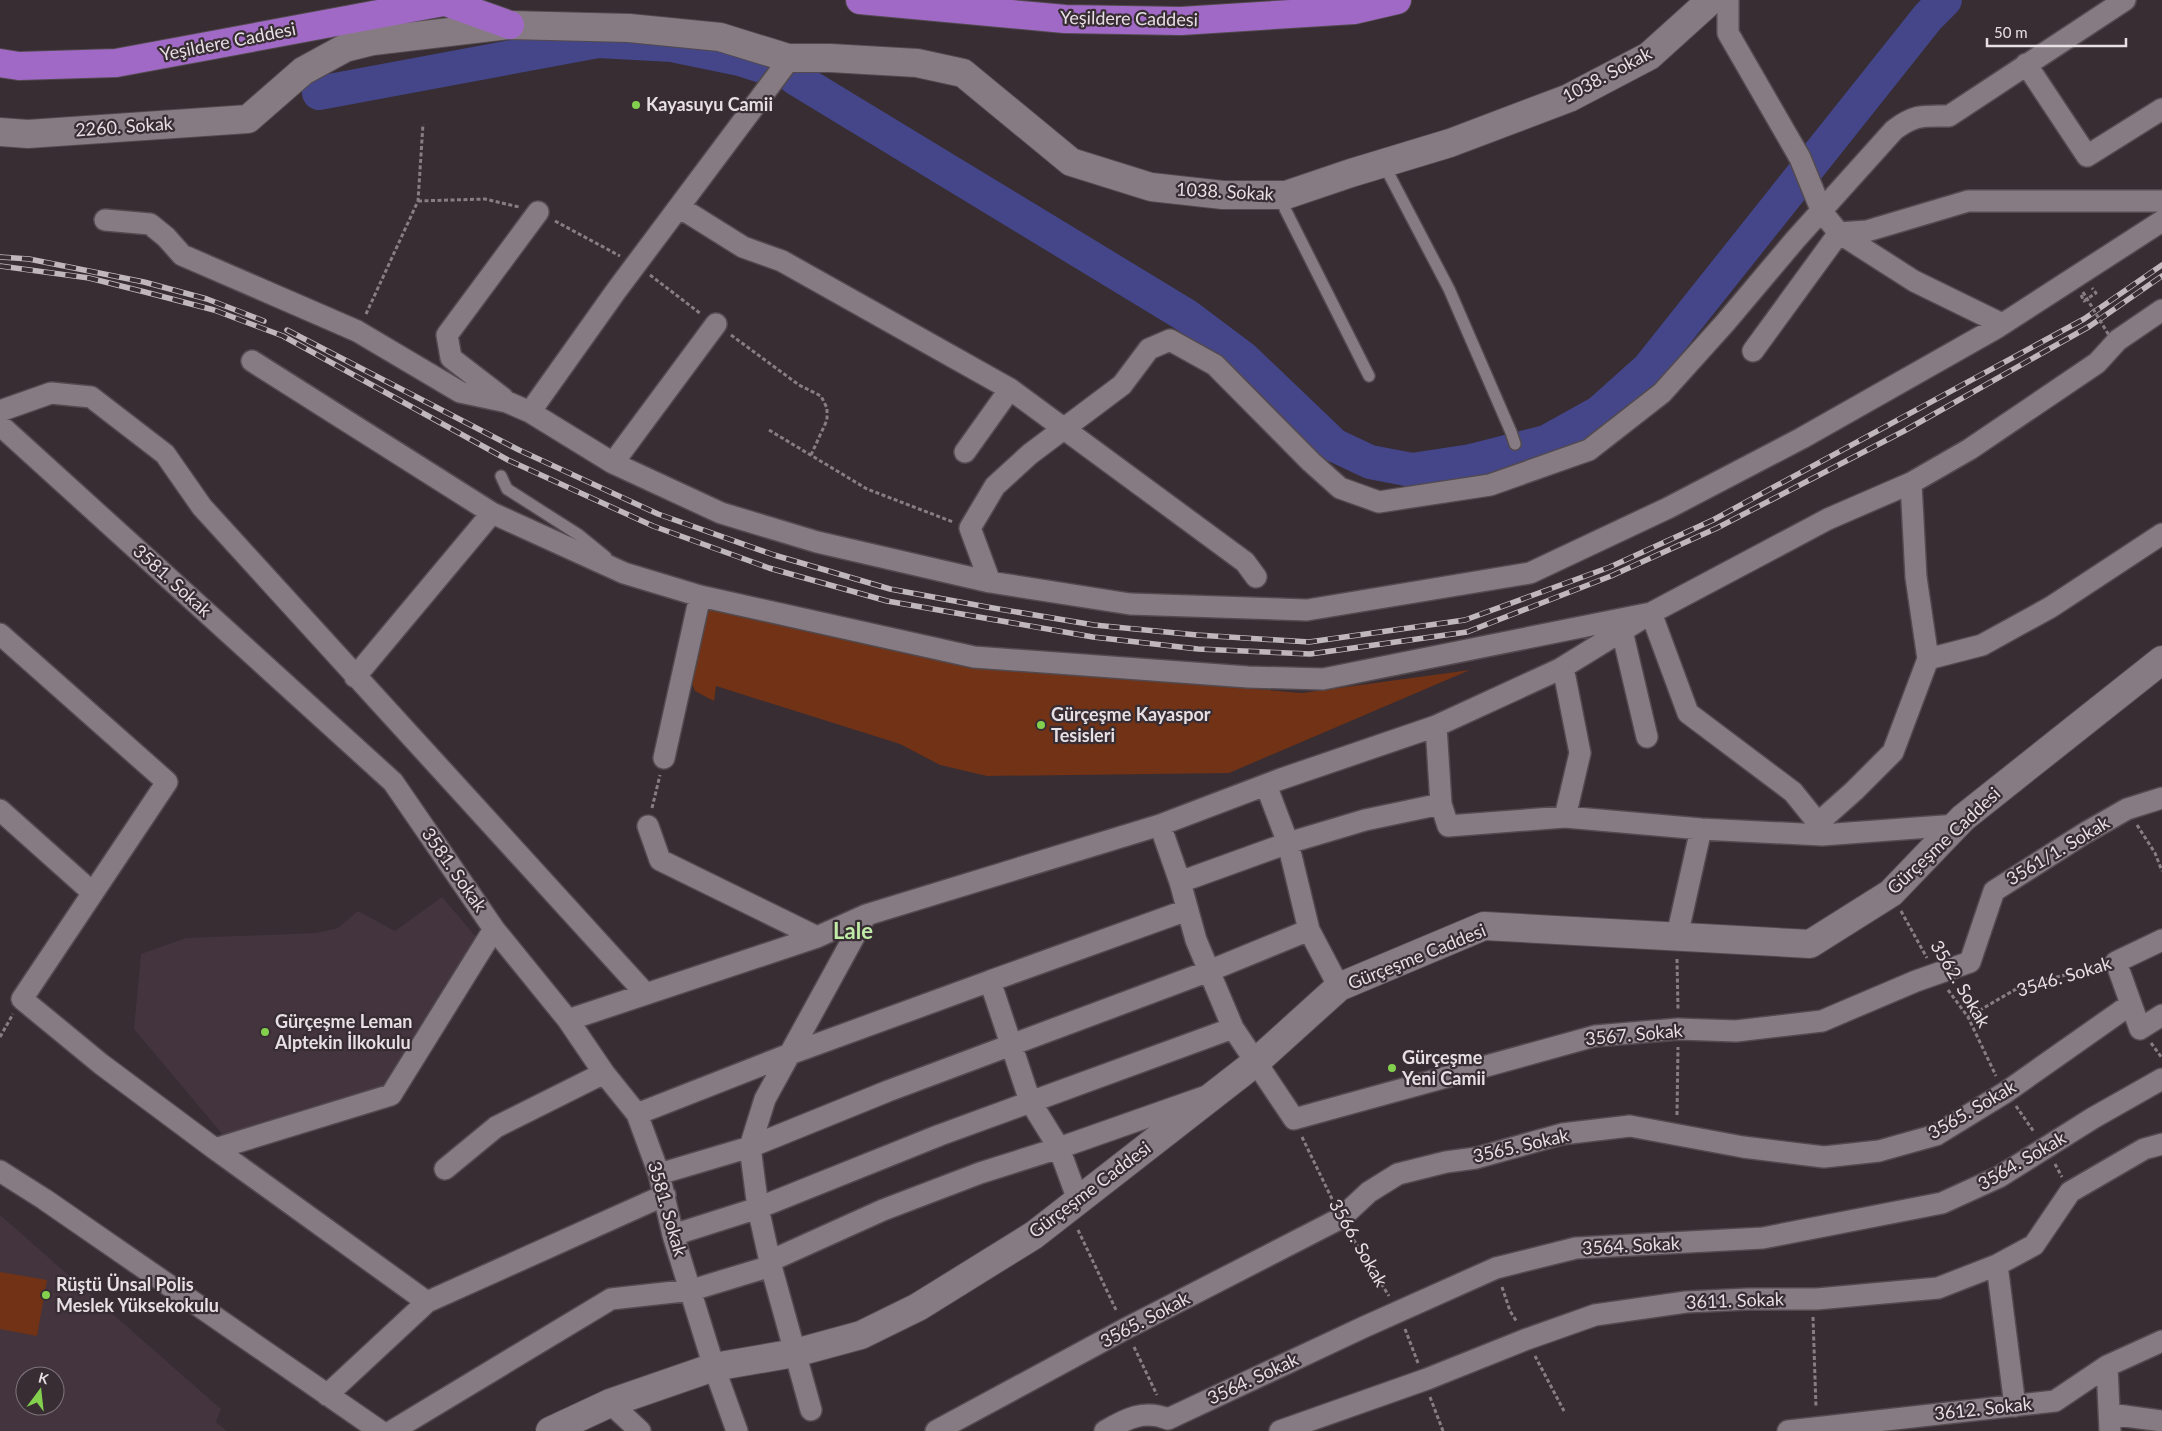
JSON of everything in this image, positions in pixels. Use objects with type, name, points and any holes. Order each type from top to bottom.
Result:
[{"type":"highway","name":"Yeşildere Caddesi","points":[[860,0],[1065,19],[1181,22],[1354,10],[1396,0]]},
{"type":"highway","name":"Yeşildere Caddesi","points":[[0,63],[20,66],[116,63],[450,1]]},
{"type":"highway","points":[[450,1],[510,25]]},
{"type":"main road","name":"1038. Sokak","points":[[248,119],[303,71],[345,48],[373,41],[510,25],[629,28],[720,38],[788,58],[830,58],[917,63],[963,73],[1071,162],[1151,187],[1223,195],[1286,195],[1450,143],[1569,98],[1649,56],[1711,0]]},
{"type":"main road","name":"2260. Sokak","points":[[0,132],[28,134],[248,119]]},
{"type":"main road","name":"Gürçeşme Caddesi","points":[[550,1431],[610,1403],[714,1367],[795,1353],[861,1335],[918,1307],[1034,1235],[1256,1062],[1339,987],[1484,926],[1810,944],[1891,893],[1957,825],[2162,660]]},
{"type":"street","points":[[1728,0],[1728,33],[1800,158],[1820,207],[1839,233],[1914,281],[2002,324]]},
{"type":"street","points":[[990,582],[970,528],[994,486],[1030,454],[1122,385],[1149,349],[1170,340],[1214,366],[1340,488],[1379,502],[1490,485],[1589,450],[1662,393],[1725,323],[1795,240],[1820,207],[1894,130],[1907,120],[1920,116],[1949,116],[2125,0]]},
{"type":"street","points":[[528,418],[636,265],[788,61],[788,58]]},
{"type":"street","points":[[2026,64],[2087,156],[2162,109]]},
{"type":"street","points":[[1839,233],[1867,231],[1968,202],[2162,201]]},
{"type":"street","points":[[679,207],[743,247],[782,261],[1010,390],[1246,562],[1256,578]]},
{"type":"street","points":[[538,212],[447,336],[451,358],[528,418],[613,462],[721,513],[817,542],[990,582],[1130,604],[1307,610],[1530,573],[1668,508],[1793,442],[2002,324],[2162,221]]},
{"type":"street","points":[[105,220],[150,224],[166,237],[182,255],[357,331],[460,392],[507,402]]},
{"type":"street","points":[[1753,352],[1839,233]]},
{"type":"street","points":[[568,1020],[817,937],[866,915],[1160,825],[1266,785],[1436,726],[1498,700],[1563,667],[1651,613],[1828,519],[1911,483],[1970,449],[2097,363],[2118,340],[2162,310]]},
{"type":"street","points":[[613,462],[716,324]]},
{"type":"street","points":[[252,361],[492,513],[624,573],[700,596],[974,657],[1276,678],[1323,679],[1651,613]]},
{"type":"street","points":[[965,452],[1010,390]]},
{"type":"street","points":[[0,411],[51,393],[91,397],[165,454],[202,507],[646,993]]},
{"type":"street","name":"3581. Sokak","points":[[0,425],[393,782],[494,928],[568,1020],[604,1073],[637,1114],[659,1174],[673,1235],[692,1290],[714,1367],[737,1431]]},
{"type":"street","points":[[1820,829],[1893,752],[1928,659],[1916,577],[1911,483]]},
{"type":"street","points":[[355,676],[492,513]]},
{"type":"street","points":[[1928,659],[1982,645],[2051,607],[2162,534]]},
{"type":"street","points":[[664,758],[700,596]]},
{"type":"street","points":[[1651,613],[1688,713],[1793,792],[1820,829]]},
{"type":"street","points":[[1622,631],[1647,737]]},
{"type":"street","points":[[0,634],[168,782],[22,999],[101,1064],[427,1302]]},
{"type":"street","points":[[1563,667],[1580,753],[1565,817]]},
{"type":"street","points":[[1436,726],[1441,804],[1448,826],[1565,817],[1701,829],[1820,829],[1957,825]]},
{"type":"street","points":[[1266,785],[1288,843],[1309,930],[1339,987]]},
{"type":"street","name":"3561/1. Sokak","points":[[1926,977],[1970,962],[1994,891],[2085,833],[2127,809],[2162,798]]},
{"type":"street","points":[[1180,882],[1288,843],[1365,820],[1441,804]]},
{"type":"street","points":[[0,810],[93,893]]},
{"type":"street","points":[[1160,825],[1180,882],[1196,940],[1233,1028],[1294,1119]]},
{"type":"street","points":[[648,826],[660,860],[817,937]]},
{"type":"street","points":[[1677,936],[1701,829]]},
{"type":"street","points":[[637,1114],[790,1054],[1187,910]]},
{"type":"street","points":[[811,1410],[770,1264],[758,1208],[750,1146],[765,1098],[866,915]]},
{"type":"street","points":[[215,1148],[391,1095],[494,928]]},
{"type":"street","points":[[659,1174],[750,1146],[888,1091],[1208,971],[1309,930]]},
{"type":"street","name":"3546. Sokak","points":[[2116,962],[2162,940]]},
{"type":"street","points":[[2116,962],[2140,1029],[2162,1015]]},
{"type":"street","name":"3567. Sokak","points":[[1294,1119],[1595,1036],[1678,1029],[1736,1030],[1822,1021],[1926,977]]},
{"type":"street","points":[[990,981],[1030,1101],[1059,1148],[1078,1200]]},
{"type":"street","name":"3565. Sokak","points":[[936,1431],[1341,1218],[1369,1192],[1398,1174],[1446,1162],[1476,1158],[1562,1134],[1630,1126],[1744,1147],[1824,1157],[1879,1151],[1936,1135],[2006,1092],[2131,1004]]},
{"type":"street","points":[[673,1235],[758,1208],[849,1170],[1030,1101],[1233,1028]]},
{"type":"street","points":[[445,1169],[496,1128],[604,1073]]},
{"type":"street","name":"3564. Sokak","points":[[1105,1431],[1126,1418],[1155,1413],[1168,1419],[1496,1268],[1576,1248],[1763,1238],[1942,1203],[1999,1177],[2093,1118],[2162,1079]]},
{"type":"street","points":[[392,1431],[611,1299],[692,1290],[770,1264],[883,1210],[980,1173],[1059,1148],[1217,1093]]},
{"type":"street","name":"3611. Sokak","points":[[1280,1431],[1424,1380],[1526,1339],[1595,1315],[1686,1302],[1748,1299],[1812,1299],[1938,1288],[1997,1265],[2034,1245],[2070,1192],[2144,1149],[2162,1144]]},
{"type":"street","points":[[0,1172],[52,1205],[380,1431]]},
{"type":"street","points":[[327,1395],[427,1302],[665,1195]]},
{"type":"street","points":[[1997,1265],[2014,1406]]},
{"type":"street","name":"3612. Sokak","points":[[1788,1431],[2054,1401],[2107,1366],[2162,1341]]},
{"type":"street","points":[[2107,1366],[2110,1423],[2162,1421]]},
{"type":"street","points":[[610,1403],[640,1431]]},
{"type":"lane","points":[[1382,163],[1449,289],[1512,432],[1515,444]]},
{"type":"lane","points":[[1286,195],[1285,209],[1369,376]]},
{"type":"lane","points":[[501,476],[507,489],[580,535],[624,573]]},
{"type":"path","points":[[357,331],[418,201],[423,124]]},
{"type":"path","points":[[418,201],[486,199],[538,212],[636,265],[799,385],[821,396],[827,408],[826,420],[811,456]]},
{"type":"path","points":[[2083,292],[2110,337]]},
{"type":"path","points":[[769,430],[867,488],[970,528]]},
{"type":"path","points":[[648,826],[664,758]]},
{"type":"path","points":[[2127,809],[2155,853],[2162,871]]},
{"type":"path","name":"3562. Sokak","points":[[1891,893],[1926,977],[1968,1018],[1999,1082],[2046,1148],[2070,1192]]},
{"type":"path","name":"3546. Sokak","points":[[1968,1018],[2023,986],[2116,962]]},
{"type":"path","name":"3566. Sokak","points":[[1294,1119],[1341,1218],[1399,1312],[1443,1431]]},
{"type":"path","points":[[1812,1299],[1816,1428]]},
{"type":"shaded area","points":[[707,608],[974,664],[1302,693],[1470,670],[1229,773],[987,776],[940,765],[900,744],[716,686],[714,701],[695,691],[689,677]]},
{"type":"shaded area","points":[[442,897],[483,945],[379,1093],[223,1135],[134,1029],[141,954],[186,938],[317,933],[338,928],[358,911],[395,931]]},
{"type":"shaded area","name":"Rüştü Ünsal Polis Meslek Yüksekokulu","points":[[0,1215],[221,1409],[216,1422],[227,1431],[0,1431]]},
{"type":"shaded area","points":[[0,1272],[47,1280],[37,1336],[0,1329]]},
{"type":"waterway","points":[[795,78],[1187,316],[1243,358],[1334,445],[1370,462],[1412,470],[1471,461],[1546,442],[1600,412],[1648,369],[1928,17],[1945,0]]},
{"type":"waterway","points":[[319,93],[598,41],[672,45],[740,59],[765,67]]},
{"type":"railway","points":[[0,257],[29,259],[144,282],[207,299],[264,321]]},
{"type":"railway","points":[[287,330],[519,450],[658,514],[774,555],[890,589],[1094,625],[1197,635],[1309,642],[1465,620],[1610,567],[1713,520],[2084,319],[2162,265]]},
{"type":"railway","points":[[0,266],[89,278],[214,310],[283,336],[508,460],[653,526],[769,568],[887,601],[1093,637],[1198,649],[1310,654],[1467,632],[1611,576],[1717,528],[1904,431],[2090,326],[2162,276]]},
{"type":"place","name":"Kayasuyu Camii","points":[[636,105]]},
{"type":"place","name":"Gürçeşme Kayaspor Tesisleri","points":[[1041,725]]},
{"type":"place","name":"Gürçeşme Leman Alptekin İlkokulu","points":[[265,1032]]},
{"type":"place","name":"Gürçeşme Yeni Camii","points":[[1392,1068]]},
{"type":"place","name":"Rüştü Ünsal Polis Meslek Yüksekokulu","points":[[46,1295]]},
{"type":"district","name":"Lale","points":[[853,931]]}]
